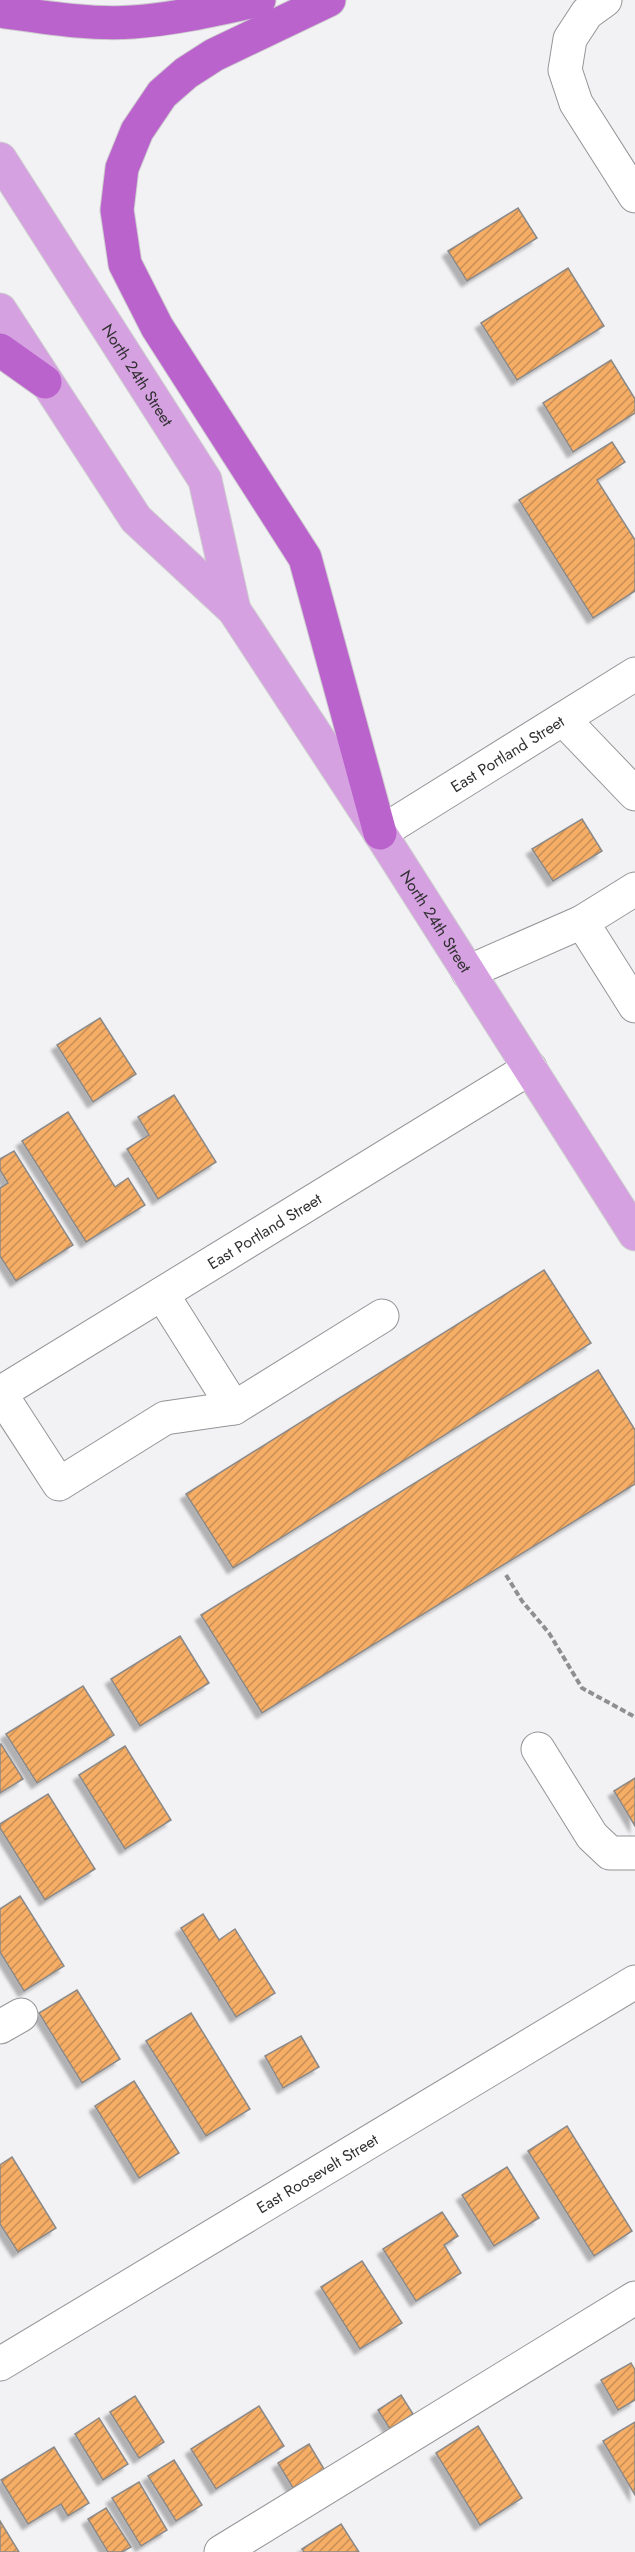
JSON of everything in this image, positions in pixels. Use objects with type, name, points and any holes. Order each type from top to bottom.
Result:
[{"type":"highway","points":[[0,12],[86,21],[132,22],[208,12],[259,0]]},
{"type":"highway","points":[[329,0],[214,55],[186,73],[162,94],[137,131],[123,168],[117,210],[125,264],[157,327],[305,558],[380,833]]},
{"type":"highway","points":[[0,350],[45,382]]},
{"type":"main road","name":"North 24th Street","points":[[0,159],[205,480],[234,610]]},
{"type":"main road","name":"North 24th Street","points":[[0,310],[136,519],[234,610],[380,833],[635,1234]]},
{"type":"street","points":[[605,0],[587,13],[570,39],[565,70],[576,103],[635,196]]},
{"type":"street","name":"East Portland Street","points":[[380,833],[635,674]]},
{"type":"street","points":[[563,719],[635,794]]},
{"type":"street","points":[[468,972],[582,922],[635,889]]},
{"type":"street","points":[[582,922],[635,1006]]},
{"type":"street","name":"East Portland Street","points":[[0,1393],[530,1068]]},
{"type":"street","points":[[162,1294],[234,1408]]},
{"type":"street","points":[[0,1393],[58,1484],[165,1418],[234,1408],[382,1316]]},
{"type":"street","points":[[538,1749],[592,1836],[610,1853],[635,1853]]},
{"type":"street","name":"East Roosevelt Street","points":[[0,2364],[635,1982]]},
{"type":"street","points":[[221,2552],[635,2298]]},
{"type":"path","points":[[506,1575],[522,1601],[549,1634],[582,1688],[635,1717]]},
{"type":"building","points":[[518,208],[537,238],[467,281],[448,251]]},
{"type":"building","points":[[568,268],[604,326],[517,380],[481,323]]},
{"type":"building","points":[[611,360],[635,399],[635,413],[573,452],[543,403]]},
{"type":"building","points":[[612,442],[625,462],[597,480],[635,540],[635,591],[593,618],[519,500]]},
{"type":"building","points":[[582,819],[602,851],[553,881],[532,849]]},
{"type":"building","points":[[100,1018],[136,1074],[93,1102],[57,1045]]},
{"type":"building","points":[[174,1095],[216,1162],[158,1199],[127,1149],[149,1135],[138,1117]]},
{"type":"building","points":[[68,1112],[115,1187],[128,1178],[145,1205],[86,1242],[22,1141]]},
{"type":"building","points":[[14,1151],[73,1245],[16,1281],[0,1256],[0,1188],[8,1183],[0,1170],[0,1159]]},
{"type":"building","points":[[544,1270],[591,1343],[233,1568],[186,1494]]},
{"type":"building","points":[[598,1370],[635,1430],[635,1484],[262,1713],[201,1615]]},
{"type":"building","points":[[180,1636],[209,1683],[140,1726],[111,1679]]},
{"type":"building","points":[[83,1686],[114,1735],[37,1783],[6,1734]]},
{"type":"building","points":[[0,1745],[23,1779],[0,1793]]},
{"type":"building","points":[[125,1746],[171,1820],[125,1849],[79,1775]]},
{"type":"building","points":[[635,1778],[635,1826],[614,1791]]},
{"type":"building","points":[[48,1794],[95,1869],[45,1900],[0,1828],[0,1824]]},
{"type":"building","points":[[20,1896],[64,1966],[24,1991],[0,1952],[0,1909]]},
{"type":"building","points":[[203,1914],[219,1940],[235,1929],[275,1993],[236,2017],[181,1928]]},
{"type":"building","points":[[77,1990],[120,2059],[82,2083],[39,2013]]},
{"type":"building","points":[[191,2013],[250,2109],[206,2136],[146,2041]]},
{"type":"building","points":[[301,2036],[319,2067],[283,2088],[265,2056]]},
{"type":"building","points":[[134,2081],[179,2153],[139,2178],[95,2106]]},
{"type":"building","points":[[567,2126],[632,2231],[594,2256],[528,2151]]},
{"type":"building","points":[[12,2157],[56,2228],[18,2252],[0,2224],[0,2165]]},
{"type":"building","points":[[507,2167],[539,2218],[494,2246],[462,2195]]},
{"type":"building","points":[[442,2212],[458,2236],[444,2245],[461,2273],[416,2301],[383,2249]]},
{"type":"building","points":[[362,2261],[402,2323],[360,2349],[321,2287]]},
{"type":"building","points":[[631,2363],[635,2370],[635,2400],[618,2410],[601,2380]]},
{"type":"building","points":[[401,2395],[413,2414],[390,2429],[378,2410]]},
{"type":"building","points":[[135,2396],[164,2442],[139,2458],[110,2412]]},
{"type":"building","points":[[259,2406],[284,2446],[216,2489],[191,2449]]},
{"type":"building","points":[[99,2418],[128,2464],[103,2480],[75,2434]]},
{"type":"building","points":[[635,2422],[635,2495],[603,2441]]},
{"type":"building","points":[[478,2426],[522,2498],[480,2525],[436,2453]]},
{"type":"building","points":[[309,2444],[327,2474],[296,2493],[278,2463]]},
{"type":"building","points":[[54,2447],[89,2503],[68,2516],[61,2504],[28,2524],[1,2480]]},
{"type":"building","points":[[174,2460],[202,2505],[176,2521],[148,2476]]},
{"type":"building","points":[[139,2482],[167,2530],[141,2546],[112,2498]]},
{"type":"building","points":[[106,2508],[131,2547],[122,2552],[108,2552],[88,2519]]},
{"type":"building","points":[[0,2521],[19,2552],[0,2552]]},
{"type":"building","points":[[341,2524],[359,2552],[304,2552],[302,2549]]}]
